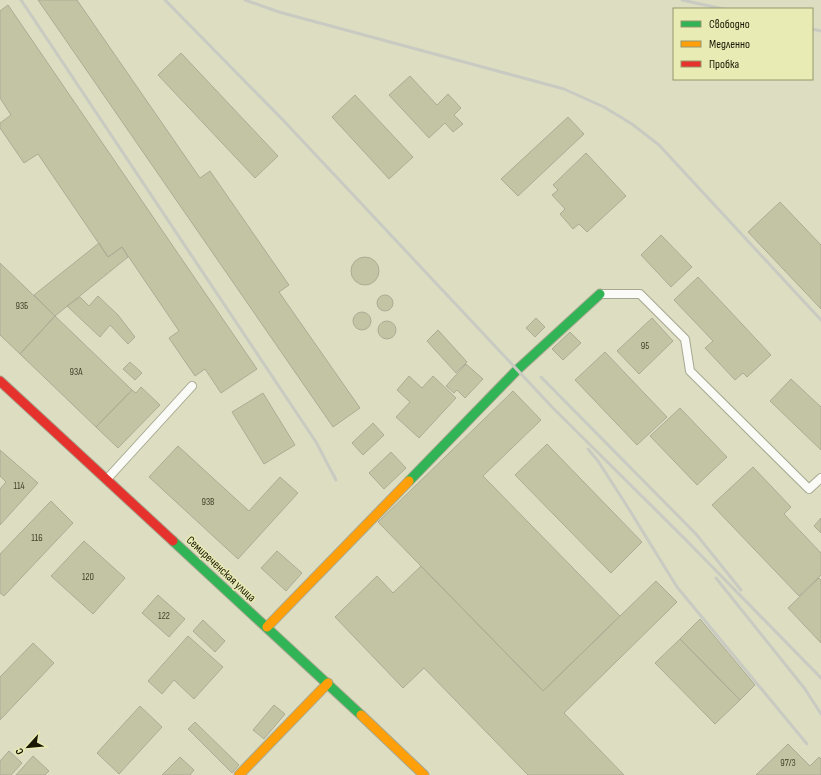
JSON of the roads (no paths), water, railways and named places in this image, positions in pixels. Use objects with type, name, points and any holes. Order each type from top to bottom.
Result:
[{"type":"street","points":[[267,627],[517,370],[600,294]]},
{"type":"street","name":"Семиреченская улица","points":[[0,381],[328,683],[424,775]]},
{"type":"street","points":[[239,775],[328,683]]},
{"type":"lane","points":[[600,294],[640,294],[685,339],[690,370],[809,489],[821,478]]},
{"type":"lane","points":[[106,479],[192,386]]},
{"type":"railway","points":[[21,0],[316,442],[336,480]]},
{"type":"railway","points":[[165,0],[283,120],[553,408],[686,540],[821,678]]},
{"type":"railway","points":[[245,0],[279,12],[564,89],[604,107],[632,124],[659,145],[821,320]]},
{"type":"railway","points":[[682,0],[718,8]]},
{"type":"railway","points":[[813,29],[821,31]]},
{"type":"railway","points":[[541,377],[696,534],[741,590]]},
{"type":"railway","points":[[588,449],[598,461],[677,587],[807,744]]},
{"type":"railway","points":[[716,578],[805,689],[821,714]]}]
